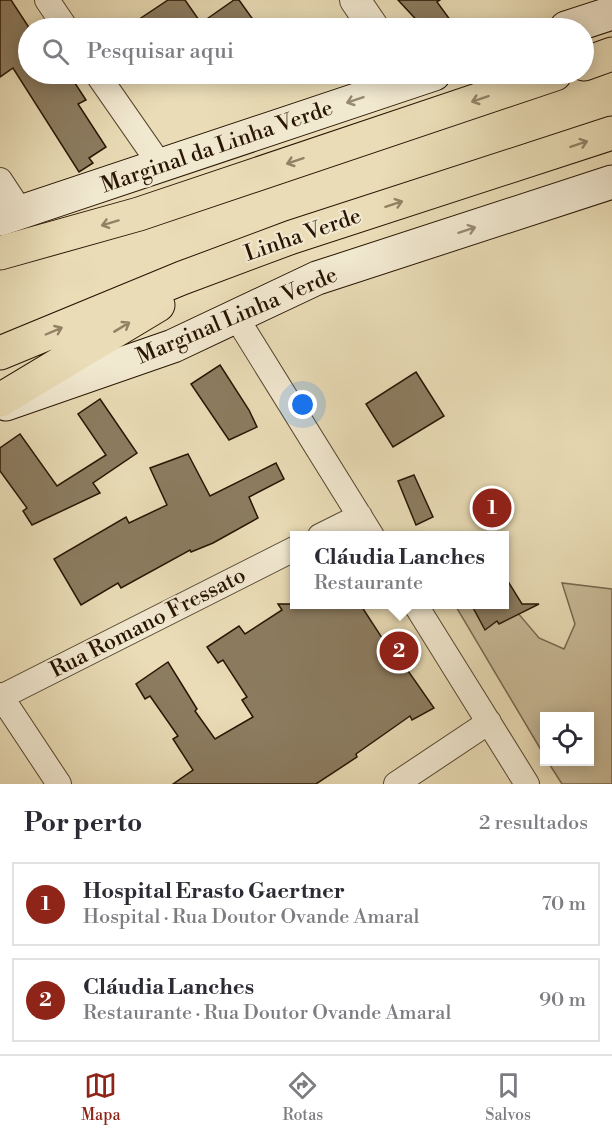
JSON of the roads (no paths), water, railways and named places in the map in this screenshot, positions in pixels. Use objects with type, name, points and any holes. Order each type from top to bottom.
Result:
[{"type":"highway","points":[[594,60],[612,54]]},
{"type":"highway","points":[[0,253],[139,214],[525,84]]},
{"type":"highway","name":"Linha Verde","points":[[0,353],[241,256],[612,133]]},
{"type":"highway","points":[[0,400],[241,256]]},
{"type":"main road","points":[[594,19],[612,13]]},
{"type":"main road","name":"Marginal da Linha Verde","points":[[10,216],[161,166],[393,84]]},
{"type":"main road","name":"Marginal Linha Verde","points":[[0,406],[148,357],[317,278],[612,182]]},
{"type":"street","points":[[47,0],[59,18]]},
{"type":"street","points":[[355,0],[367,18]]},
{"type":"street","points":[[104,84],[161,166]]},
{"type":"street","points":[[0,180],[10,216]]},
{"type":"street","points":[[236,317],[366,526],[343,531]]},
{"type":"street","name":"Rua Romano Fressato","points":[[1,696],[290,551]]},
{"type":"street","points":[[418,609],[527,784]]},
{"type":"street","points":[[1,696],[59,784]]},
{"type":"street","points":[[396,784],[489,722]]},
{"type":"place","name":"Hospital Erasto Gaertner","points":[[492,508]]},
{"type":"place","name":"Cláudia Lanches","points":[[399,651]]}]
